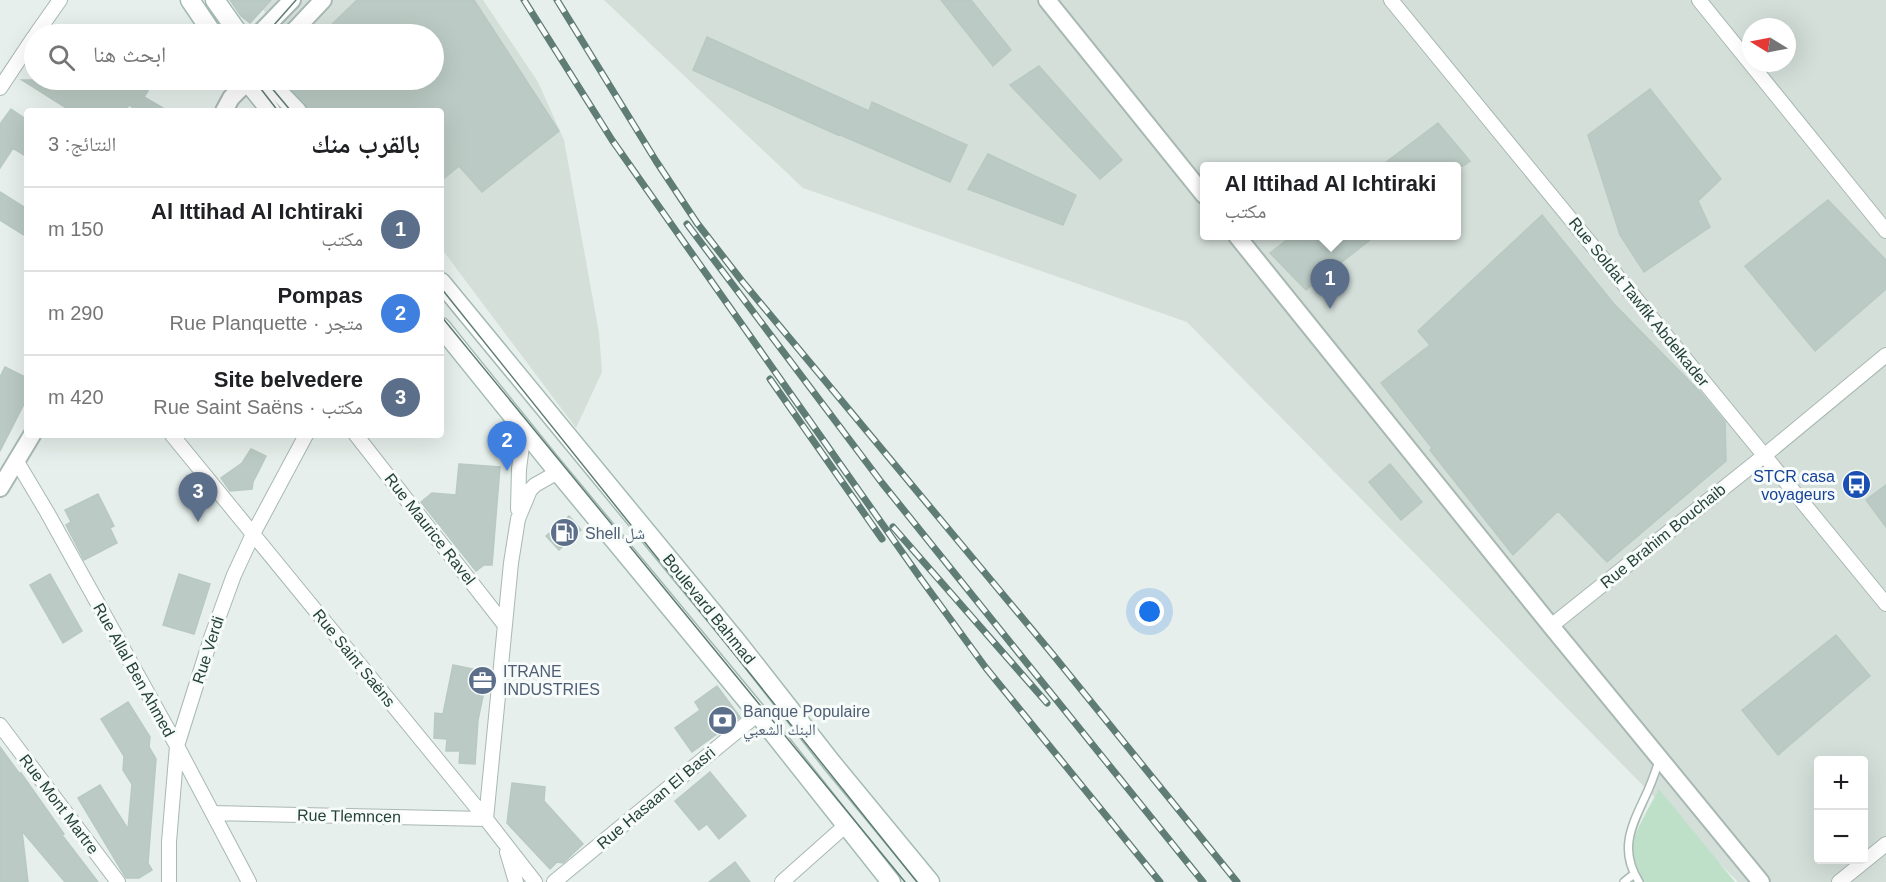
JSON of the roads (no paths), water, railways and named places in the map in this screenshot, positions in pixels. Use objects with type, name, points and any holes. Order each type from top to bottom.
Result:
[{"type":"main road","points":[[190,0],[206,24]]},
{"type":"main road","points":[[215,0],[232,24]]},
{"type":"main road","points":[[253,90],[268,108]]},
{"type":"main road","points":[[277,90],[294,108]]},
{"type":"main road","name":"Boulevard Bahmad","points":[[444,286],[731,634],[832,764],[930,882]]},
{"type":"main road","name":"Boulevard Bahmad","points":[[444,331],[758,714],[891,882]]},
{"type":"street","points":[[43,24],[60,0]]},
{"type":"street","points":[[269,24],[292,0]]},
{"type":"street","points":[[300,24],[323,0]]},
{"type":"street","points":[[1047,0],[1200,190]]},
{"type":"street","name":"Rue Soldat Tawfik Abdelkader","points":[[1390,0],[1886,604]]},
{"type":"street","points":[[1699,0],[1886,231]]},
{"type":"street","points":[[0,88],[24,52]]},
{"type":"street","points":[[227,105],[237,90]]},
{"type":"street","points":[[1240,240],[1551,626],[1761,882]]},
{"type":"street","name":"Rue Brahim Bouchaib","points":[[1551,626],[1886,355]]},
{"type":"street","points":[[486,819],[504,624],[518,519],[519,469],[524,430]]},
{"type":"street","points":[[0,489],[30,438]]},
{"type":"street","name":"Rue Saint Saëns","points":[[174,438],[535,882]]},
{"type":"street","name":"Rue Verdi","points":[[168,882],[177,746],[211,638],[234,575],[253,534],[304,438]]},
{"type":"street","name":"Rue Maurice Ravel","points":[[358,438],[504,624]]},
{"type":"street","name":"Rue Allal Ben Ahmed","points":[[16,460],[177,746],[249,882]]},
{"type":"street","points":[[518,519],[530,490],[558,472]]},
{"type":"street","name":"Rue Hasaan El Basri","points":[[554,882],[758,714]]},
{"type":"street","name":"Rue Mont Martre","points":[[0,725],[118,882]]},
{"type":"street","name":"Rue Tlemncen","points":[[213,813],[486,819]]},
{"type":"street","points":[[782,882],[845,826]]},
{"type":"street","points":[[505,844],[516,882]]},
{"type":"street","points":[[1839,882],[1886,844]]},
{"type":"lane","points":[[1639,882],[1629,860],[1628,844],[1633,820],[1646,796],[1660,758]]},
{"type":"lane","points":[[1624,882],[1634,874]]},
{"type":"tram line","points":[[275,24],[296,0]]},
{"type":"tram line","points":[[262,90],[276,108]]},
{"type":"tram line","points":[[273,90],[288,108]]},
{"type":"tram line","points":[[444,292],[917,882]]},
{"type":"tram line","points":[[444,320],[905,882]]},
{"type":"railway","points":[[524,0],[612,140],[921,579],[986,668],[1160,882]]},
{"type":"railway","points":[[557,0],[697,223],[742,281],[1054,656],[1237,882]]},
{"type":"railway","points":[[687,224],[882,483],[1203,882]]},
{"type":"railway","points":[[770,379],[882,539]]},
{"type":"railway","points":[[893,527],[1047,703]]},
{"type":"place","name":"Al Ittihad Al Ichtiraki","points":[[1330,309]]},
{"type":"place","name":"Pompas","points":[[507,471]]},
{"type":"place","name":"STCR casa voyageurs","points":[[1856,485]]},
{"type":"place","name":"Site belvedere","points":[[198,522]]},
{"type":"place","name":"Shell شل","points":[[564,533]]},
{"type":"place","name":"ITRANE INDUSTRIES","points":[[482,680]]},
{"type":"place","name":"Banque Populaire البنك الشعبي","points":[[722,720]]}]
